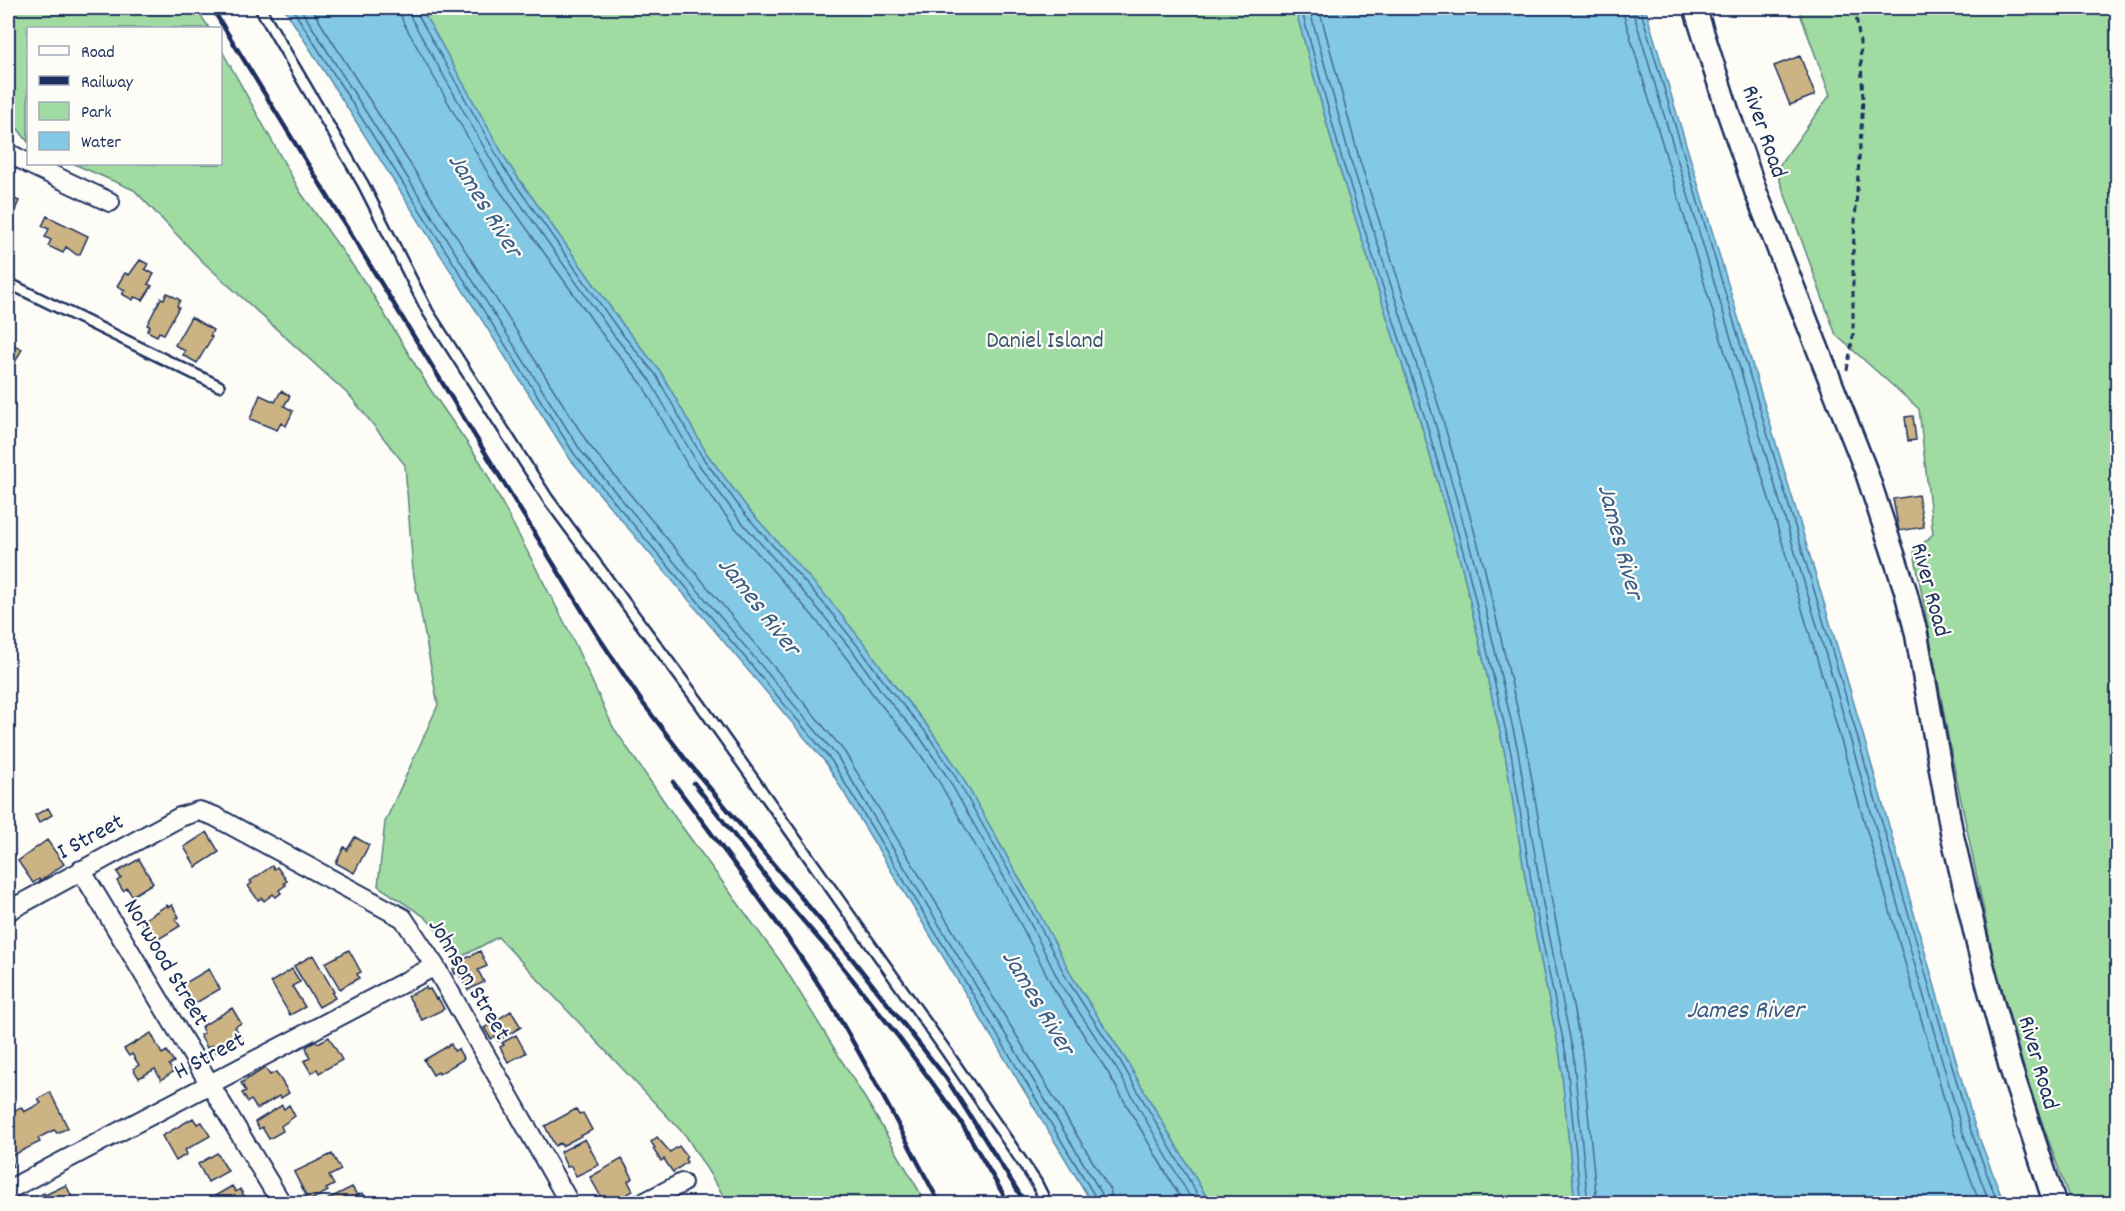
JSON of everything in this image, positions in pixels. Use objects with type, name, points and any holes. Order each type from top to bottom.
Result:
[{"type":"street","name":"River Road","points":[[1695,8],[1757,195],[1866,471],[1905,590],[1916,632],[1952,834],[1982,963],[2010,1066],[2055,1203]]},
{"type":"street","points":[[8,153],[27,162]]},
{"type":"street","points":[[33,165],[110,202]]},
{"type":"street","name":"I Street","points":[[8,911],[180,817],[199,811]]},
{"type":"street","name":"Johnson Street","points":[[199,811],[214,816],[403,918],[435,966],[570,1203]]},
{"type":"street","name":"Norwood Street","points":[[81,870],[282,1203]]},
{"type":"street","name":"H Street","points":[[8,1190],[435,966]]},
{"type":"street","points":[[641,1203],[682,1183]]},
{"type":"lane","points":[[260,8],[363,184],[428,312],[548,500],[700,704],[944,1048],[1036,1182],[1047,1203]]},
{"type":"lane","points":[[8,283],[219,386]]},
{"type":"path","points":[[1837,397],[1848,364],[1853,336],[1853,252],[1863,100],[1860,43],[1855,8]]},
{"type":"green space","points":[[8,8],[196,8],[208,27],[27,27],[27,141],[8,116]]},
{"type":"green space","name":"Daniel Island","points":[[421,8],[1295,8],[1338,164],[1420,420],[1463,571],[1505,754],[1530,906],[1560,1055],[1575,1203],[1210,1203],[1126,1060],[1073,978],[957,768],[866,646],[830,601],[749,510],[707,454],[660,371],[623,325],[509,165]]},
{"type":"green space","points":[[1798,8],[2117,8],[2117,1203],[2071,1203],[2029,1086],[1994,960],[1952,757],[1914,552],[1933,534],[1919,409],[1836,335],[1776,170],[1830,95]]},
{"type":"green space","points":[[222,51],[301,193],[368,287],[430,389],[481,463],[569,631],[613,727],[677,820],[781,962],[874,1113],[926,1203],[728,1203],[686,1136],[498,937],[461,957],[425,917],[378,886],[385,822],[438,705],[413,571],[405,465],[351,397],[203,262],[134,190],[76,165],[222,165]]},
{"type":"water","name":"James River","points":[[284,8],[421,8],[509,165],[623,325],[660,371],[707,454],[749,510],[830,601],[866,646],[957,768],[1073,978],[1126,1060],[1210,1203],[1092,1203],[826,763],[570,459]]},
{"type":"water","name":"James River","points":[[1295,8],[1645,8],[1849,686],[1975,1127],[2004,1203],[1575,1203],[1560,1055],[1530,906],[1505,754],[1463,571],[1420,420],[1338,164]]},
{"type":"building","points":[[1800,56],[1815,95],[1790,105],[1774,66]]},
{"type":"building","points":[[8,188],[14,192],[12,198],[19,201],[8,226]]},
{"type":"building","points":[[47,216],[88,236],[80,254],[77,255],[66,247],[63,253],[48,246],[51,240],[45,237],[49,229],[42,226]]},
{"type":"building","points":[[140,260],[148,264],[145,269],[154,274],[148,284],[152,286],[143,300],[134,297],[133,300],[122,294],[125,290],[117,286],[125,273],[129,275]]},
{"type":"building","points":[[167,293],[180,300],[177,306],[179,307],[164,334],[159,332],[157,336],[147,331],[150,326],[147,325],[161,298],[164,299]]},
{"type":"building","points":[[191,317],[213,330],[210,336],[212,337],[197,363],[183,355],[185,351],[175,345]]},
{"type":"building","points":[[8,342],[22,349],[11,370],[8,369]]},
{"type":"building","points":[[281,391],[290,396],[284,406],[293,411],[286,426],[281,423],[277,430],[250,419],[260,395],[275,402]]},
{"type":"building","points":[[1913,416],[1916,440],[1908,441],[1905,417]]},
{"type":"building","points":[[1918,495],[1924,527],[1899,531],[1893,499]]},
{"type":"building","points":[[48,808],[52,815],[39,823],[35,815]]},
{"type":"building","points":[[207,832],[219,852],[196,867],[184,847]]},
{"type":"building","points":[[355,837],[369,845],[354,873],[336,863],[344,847],[347,850]]},
{"type":"building","points":[[47,840],[64,864],[40,881],[39,879],[33,883],[18,861]]},
{"type":"building","points":[[139,859],[153,883],[132,896],[127,888],[123,891],[117,881],[121,878],[117,872]]},
{"type":"building","points":[[272,866],[274,869],[277,867],[287,881],[284,883],[286,885],[279,890],[281,893],[276,897],[273,894],[264,901],[262,898],[258,900],[248,886],[252,883],[250,881]]},
{"type":"building","points":[[167,905],[168,907],[172,905],[179,917],[175,919],[180,926],[152,941],[142,924],[146,921],[145,919]]},
{"type":"building","points":[[349,950],[361,972],[357,974],[359,978],[340,989],[325,963]]},
{"type":"building","points":[[480,951],[487,966],[478,970],[484,982],[468,990],[458,972],[455,974],[453,969],[459,965],[457,963]]},
{"type":"building","points":[[313,955],[334,992],[332,993],[335,998],[319,1007],[294,966]]},
{"type":"building","points":[[209,969],[220,989],[194,1004],[183,993],[186,992],[182,985]]},
{"type":"building","points":[[292,969],[300,982],[292,986],[305,1007],[290,1015],[271,982]]},
{"type":"building","points":[[426,987],[436,999],[438,998],[444,1009],[422,1020],[408,996]]},
{"type":"building","points":[[232,1008],[241,1023],[235,1027],[241,1037],[216,1052],[212,1045],[207,1048],[200,1035],[204,1033],[201,1027]]},
{"type":"building","points":[[511,1011],[521,1027],[498,1041],[495,1036],[491,1039],[484,1028]]},
{"type":"building","points":[[151,1033],[162,1054],[167,1051],[174,1062],[169,1065],[173,1072],[161,1080],[155,1069],[139,1078],[133,1069],[139,1065],[132,1054],[129,1056],[124,1049]]},
{"type":"building","points":[[516,1035],[526,1053],[508,1062],[500,1047],[504,1045],[502,1043]]},
{"type":"building","points":[[329,1037],[342,1060],[319,1073],[317,1069],[311,1073],[304,1061],[310,1058],[306,1047]]},
{"type":"building","points":[[451,1044],[454,1051],[458,1049],[464,1059],[439,1074],[438,1072],[433,1075],[424,1060]]},
{"type":"building","points":[[265,1068],[270,1075],[276,1072],[289,1093],[257,1109],[242,1093],[246,1091],[241,1083]]},
{"type":"building","points":[[50,1092],[68,1128],[57,1133],[54,1130],[38,1138],[40,1142],[9,1157],[13,1166],[8,1168],[8,1114],[21,1107],[24,1112],[41,1103],[38,1099]]},
{"type":"building","points":[[282,1105],[284,1109],[289,1105],[295,1116],[281,1126],[283,1131],[269,1139],[262,1127],[259,1129],[255,1122]]},
{"type":"building","points":[[576,1109],[579,1114],[583,1113],[592,1130],[562,1146],[560,1143],[555,1146],[545,1126]]},
{"type":"building","points":[[193,1118],[197,1124],[202,1122],[210,1136],[185,1150],[187,1154],[176,1161],[162,1136]]},
{"type":"building","points":[[657,1137],[670,1152],[679,1146],[687,1157],[685,1159],[687,1162],[673,1172],[664,1159],[661,1161],[653,1149],[655,1148],[651,1142]]},
{"type":"building","points":[[585,1139],[599,1165],[576,1176],[571,1166],[567,1167],[560,1152]]},
{"type":"building","points":[[217,1153],[228,1171],[208,1182],[198,1164]]},
{"type":"building","points":[[332,1154],[341,1170],[329,1176],[334,1185],[326,1189],[328,1191],[309,1201],[294,1172]]},
{"type":"building","points":[[622,1159],[633,1178],[628,1181],[633,1191],[605,1204],[590,1177]]},
{"type":"building","points":[[66,1185],[75,1203],[31,1204],[29,1200],[44,1193],[45,1195]]},
{"type":"building","points":[[232,1186],[236,1192],[240,1189],[249,1204],[201,1204]]},
{"type":"building","points":[[352,1187],[357,1195],[363,1193],[367,1202],[364,1204],[331,1204],[328,1199]]},
{"type":"railway","points":[[212,8],[596,633],[642,702],[687,761],[846,951],[946,1078],[1026,1204]]},
{"type":"railway","points":[[673,782],[769,912],[824,993],[869,1071],[940,1204]]},
{"type":"railway","points":[[694,783],[774,887],[897,1035],[959,1119],[1009,1204]]}]
